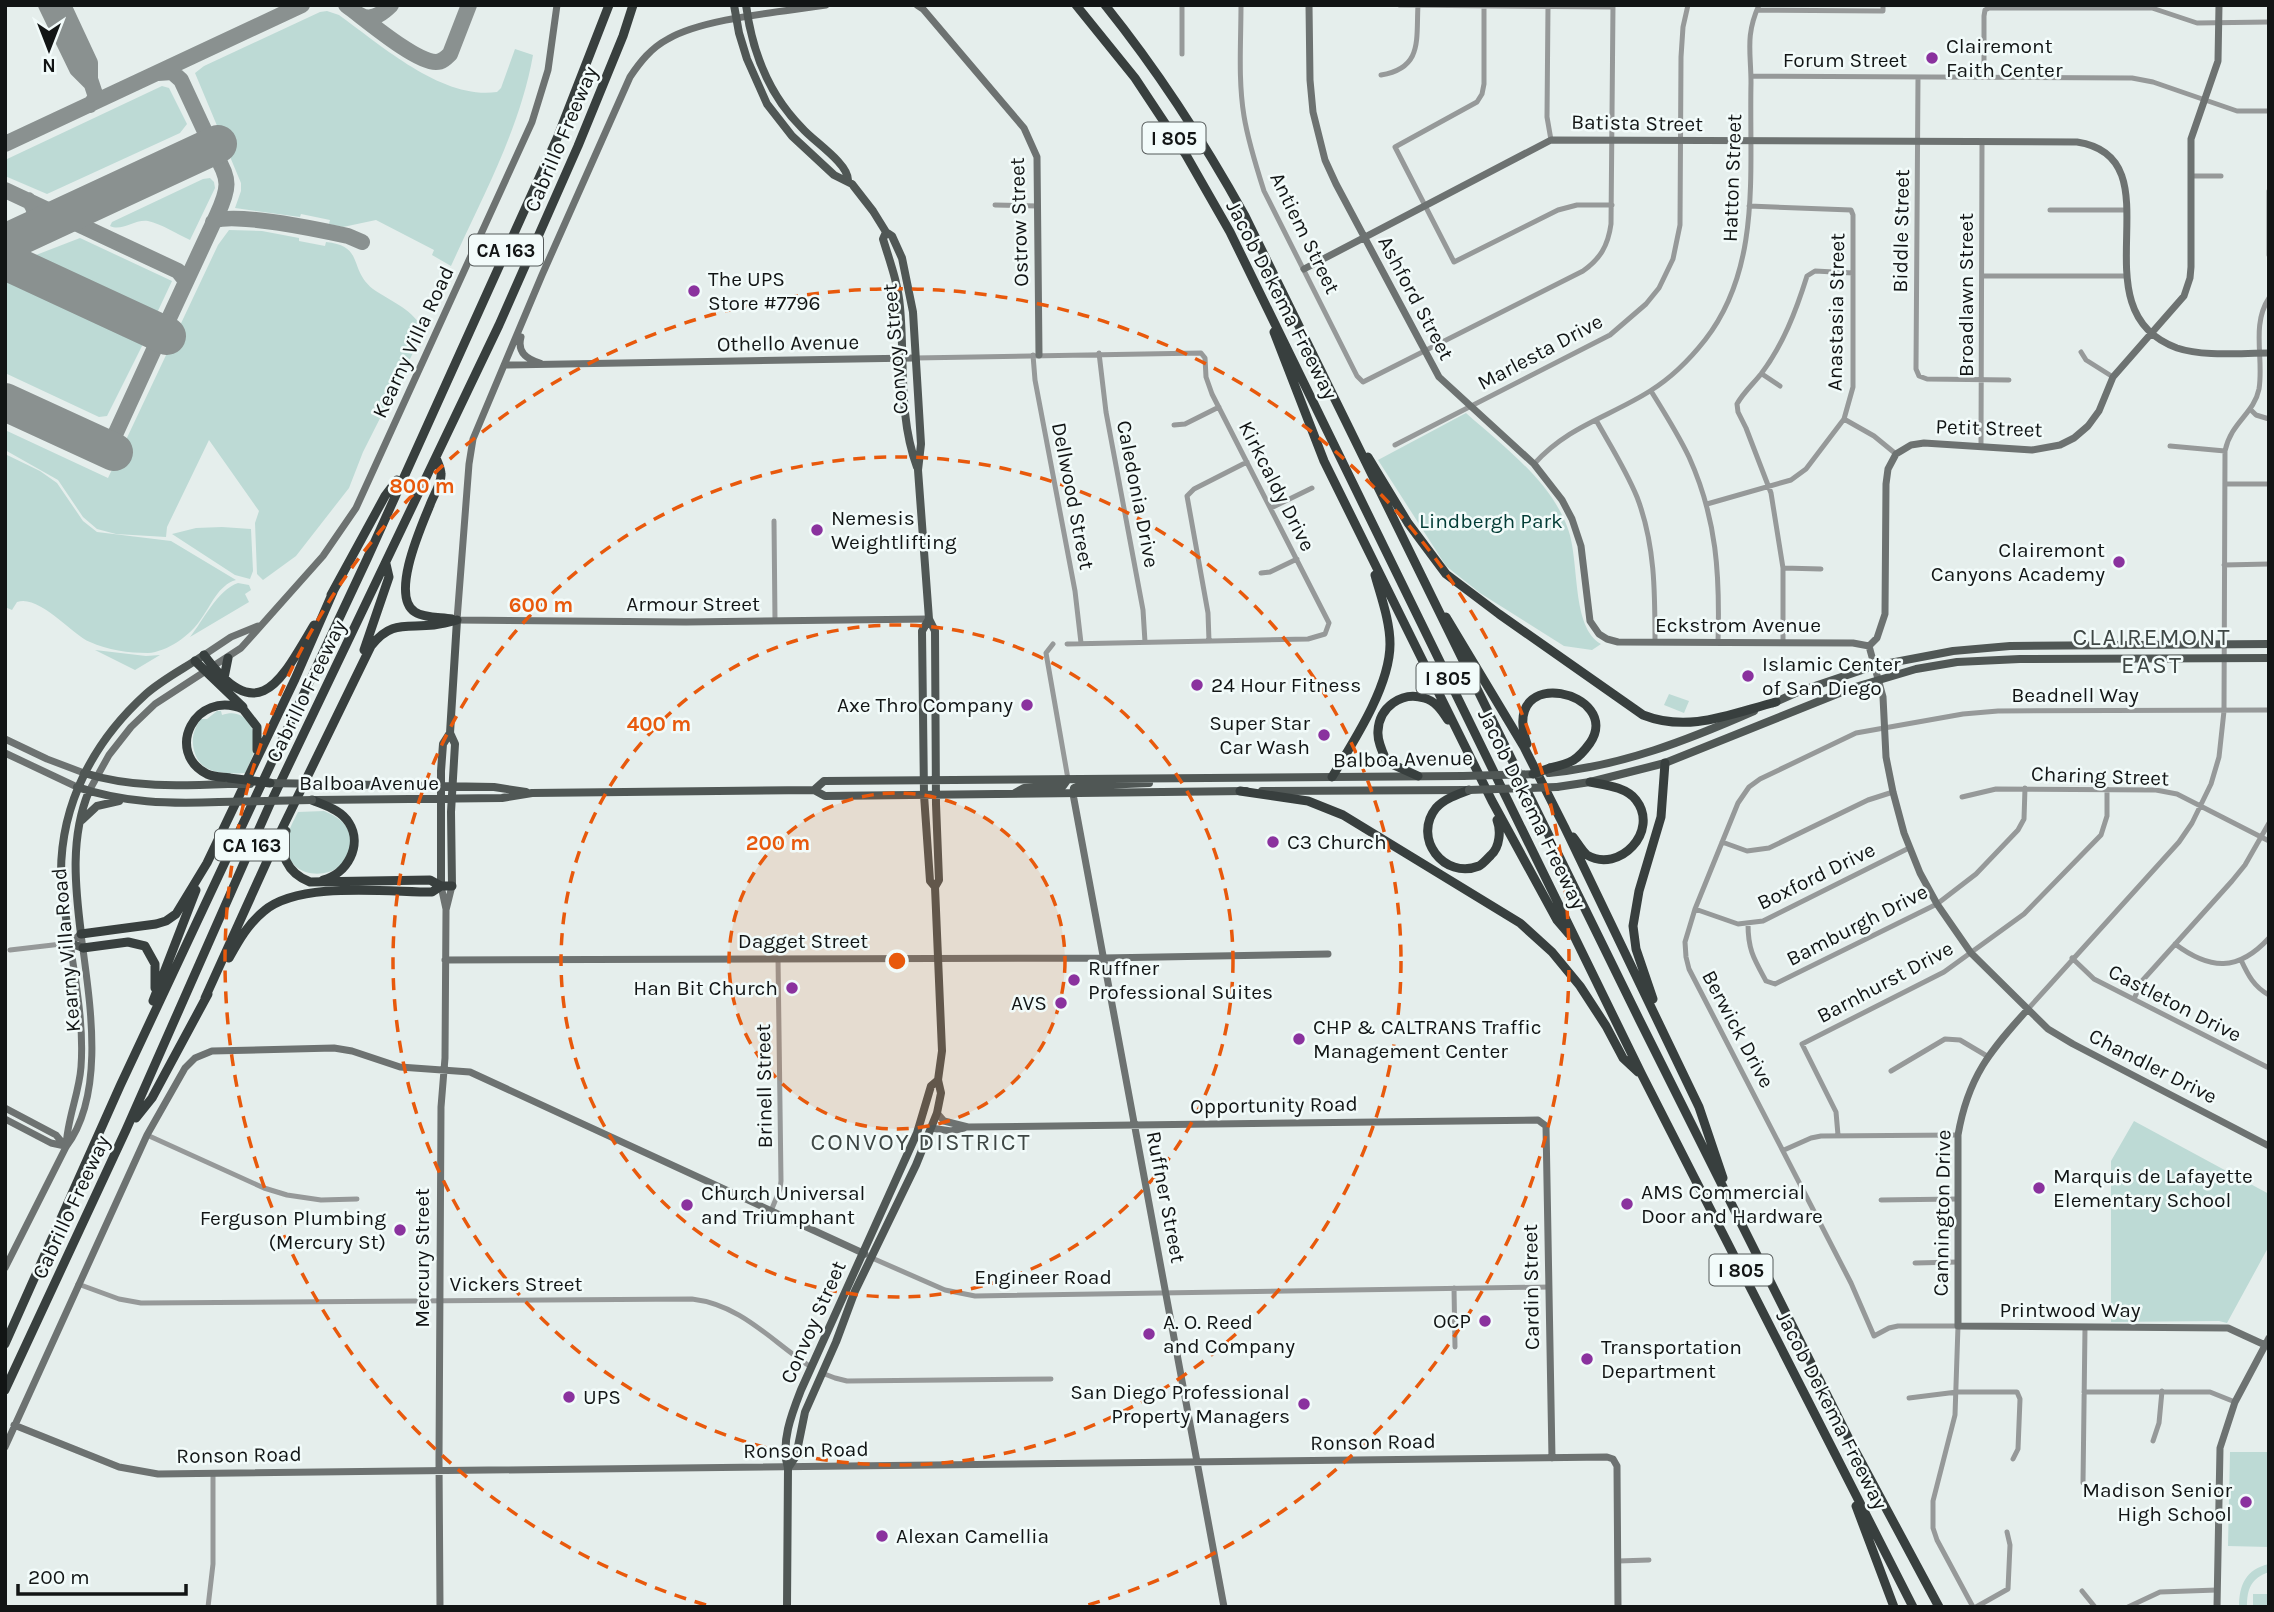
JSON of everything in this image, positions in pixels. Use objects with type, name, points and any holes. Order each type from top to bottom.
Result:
[{"type":"highway","name":"Cabrillo Freeway","points":[[5,1344],[150,1021],[367,559],[558,136],[609,5]]},
{"type":"highway","name":"Cabrillo Freeway","points":[[5,1390],[127,1130],[270,804],[499,325],[578,146],[633,5]]},
{"type":"highway","name":"Jacob Dekema Freeway","points":[[1076,5],[1135,78],[1186,155],[1230,232],[1642,1075],[1913,1607]]},
{"type":"highway","name":"Jacob Dekema Freeway","points":[[1105,5],[1133,40],[1210,154],[1245,216],[1735,1211],[1851,1443],[1939,1607]]},
{"type":"highway","points":[[1255,281],[1317,445],[1370,556],[1492,801],[1557,920],[1577,941]]},
{"type":"highway","points":[[1342,417],[1408,523],[1446,574],[1632,708],[1658,721],[1691,724],[1776,702]]},
{"type":"highway","points":[[436,458],[442,476],[426,513],[403,591],[414,612],[457,620]]},
{"type":"highway","points":[[195,661],[225,678],[235,688],[248,693],[262,692],[275,685],[333,592],[384,496],[407,467]]},
{"type":"highway","points":[[1332,777],[1380,691],[1386,671],[1390,643],[1370,556]]},
{"type":"highway","points":[[346,694],[387,585],[389,577],[386,564]]},
{"type":"highway","points":[[1415,565],[1524,747],[1533,770],[1565,828],[1699,1107],[1735,1211]]},
{"type":"highway","points":[[153,1001],[207,863],[295,679],[333,592]]},
{"type":"highway","points":[[205,998],[278,837],[371,646],[388,630],[399,626],[434,625],[457,620]]},
{"type":"highway","points":[[204,655],[210,670],[247,711],[257,727],[256,759]]},
{"type":"highway","points":[[225,678],[228,658]]},
{"type":"highway","points":[[1565,693],[1583,702],[1594,718],[1594,736],[1580,756],[1550,771],[1533,770],[1522,728],[1524,710],[1533,698],[1547,694],[1565,693]]},
{"type":"highway","points":[[1418,776],[1387,762],[1381,749],[1377,731],[1382,713],[1393,702],[1406,696],[1426,698],[1439,707],[1464,744]]},
{"type":"highway","points":[[247,711],[229,705],[211,707],[197,716],[188,734],[188,751],[195,764],[206,773],[229,781],[270,783]]},
{"type":"highway","points":[[1665,763],[1661,817],[1639,891],[1633,932],[1636,949],[1670,1046]]},
{"type":"highway","points":[[1565,828],[1587,855],[1607,859],[1629,852],[1641,836],[1643,816],[1636,799],[1619,788],[1590,782]]},
{"type":"highway","points":[[1469,790],[1436,809],[1430,821],[1428,835],[1431,848],[1440,860],[1458,869],[1479,866],[1496,851],[1500,828],[1492,801]]},
{"type":"highway","points":[[1240,791],[1308,801],[1343,815],[1520,923],[1553,953],[1580,986],[1623,1058],[1642,1075]]},
{"type":"highway","points":[[298,799],[283,839],[283,851],[290,869],[310,882],[430,880],[441,887]]},
{"type":"highway","points":[[310,882],[330,878],[338,873],[349,862],[354,849],[349,822],[338,811],[312,800]]},
{"type":"highway","points":[[81,934],[166,921],[176,914],[207,863]]},
{"type":"highway","points":[[127,1130],[152,1098],[205,998],[247,927],[266,909],[301,893],[432,892],[441,887],[452,887]]},
{"type":"highway","points":[[83,948],[128,942],[145,946],[155,964],[150,1021]]},
{"type":"highway","points":[[1841,1465],[1896,1607]]},
{"type":"main road","name":"Convoy Street","points":[[734,5],[747,60],[767,104],[792,136],[834,175],[848,180]]},
{"type":"main road","name":"Convoy Street","points":[[746,5],[758,56],[777,97],[801,128],[844,168],[848,180],[886,232],[892,236],[906,271],[921,444],[918,470],[929,619],[935,631],[939,880],[935,887],[942,1051],[935,1083],[917,1133],[796,1403],[783,1454],[788,1468],[787,1607]]},
{"type":"main road","name":"Convoy Street","points":[[886,232],[883,239],[893,266],[900,304],[908,445],[918,470]]},
{"type":"main road","points":[[887,253],[897,258],[904,285],[909,292]]},
{"type":"main road","name":"Convoy Street","points":[[929,619],[922,631],[924,780],[930,881],[935,887]]},
{"type":"main road","name":"Mercury Street","points":[[452,887],[452,786],[455,744],[450,733],[457,620]]},
{"type":"main road","points":[[1550,771],[1594,767],[1664,748],[1812,687],[1874,666],[1911,657],[1980,648],[2269,644]]},
{"type":"main road","name":"Kearny Villa Road","points":[[69,943],[61,871],[63,839],[77,787],[110,733],[141,699],[204,655]]},
{"type":"main road","name":"Balboa Avenue","points":[[77,787],[126,800],[176,804],[452,800],[502,798],[532,793],[814,790],[825,796],[1558,787],[1590,782],[1665,763],[1877,679],[1916,669],[1984,660],[2269,658]]},
{"type":"main road","name":"Mercury Street","points":[[441,887],[443,744],[450,733]]},
{"type":"main road","name":"Balboa Avenue","points":[[814,790],[824,781],[1418,776],[1533,770]]},
{"type":"main road","points":[[84,773],[123,782],[160,786],[229,781]]},
{"type":"main road","points":[[1012,794],[1024,788],[1063,786],[1068,779]]},
{"type":"main road","points":[[1073,794],[1074,788],[1080,786],[1141,785],[1162,779]]},
{"type":"main road","name":"Balboa Avenue","points":[[270,783],[452,786],[502,788],[532,793]]},
{"type":"main road","name":"Kearny Villa Road","points":[[81,934],[75,867],[80,822],[89,791]]},
{"type":"main road","points":[[80,822],[97,806],[126,800]]},
{"type":"main road","points":[[69,943],[83,948]]},
{"type":"main road","name":"Convoy Street","points":[[788,1468],[796,1456],[805,1412],[855,1291],[937,1113],[941,1093],[935,1083]]},
{"type":"main road","points":[[931,1128],[927,1122],[936,1090],[935,1083]]},
{"type":"main road","points":[[822,1373],[819,1364],[831,1334],[830,1326]]},
{"type":"main road","points":[[805,1412],[813,1376],[811,1367]]},
{"type":"street","name":"Kearny Villa Road","points":[[89,791],[121,739],[144,714],[171,693],[241,648],[323,556],[356,508],[532,122],[548,69],[557,5]]},
{"type":"street","points":[[457,620],[468,464],[473,439],[630,77],[643,58],[665,40],[691,28],[826,5]]},
{"type":"street","name":"Ostrow Street","points":[[917,5],[1024,128],[1033,144],[1037,157],[1038,206],[1036,355]]},
{"type":"street","points":[[1182,5],[1182,54]]},
{"type":"street","name":"Antiem Street","points":[[1241,5],[1241,86],[1244,116],[1255,166],[1264,191],[1357,376],[1363,382],[1424,353]]},
{"type":"street","name":"Ashford Street","points":[[1309,5],[1312,112],[1325,160],[1424,353],[1439,377],[1534,464],[1552,485],[1572,519],[1584,557],[1588,615],[1596,630],[1607,639]]},
{"type":"street","points":[[1399,5],[1613,6],[1612,205],[1609,237],[1602,254],[1591,265],[1424,353]]},
{"type":"street","points":[[1381,75],[1407,66],[1415,54],[1418,5]]},
{"type":"street","name":"Marlesta Drive","points":[[1395,445],[1610,335],[1646,304],[1659,288],[1673,259],[1681,225],[1681,57],[1688,5]]},
{"type":"street","name":"Petit Street","points":[[1896,454],[1911,445],[1924,443],[2032,450],[2067,441],[2080,433],[2094,418],[2104,402],[2113,377],[2184,296],[2190,278],[2191,139],[2218,61],[2219,5]]},
{"type":"street","points":[[1484,6],[1483,84],[1482,94],[1477,102],[1395,147],[1454,262],[1558,210],[1577,205],[1612,205]]},
{"type":"street","points":[[1548,6],[1547,117],[1551,140]]},
{"type":"street","points":[[1758,8],[1883,8]]},
{"type":"street","name":"Hatton Street","points":[[1534,464],[1561,438],[1651,391],[1688,360],[1723,314],[1739,278],[1744,259],[1749,206],[1749,36],[1758,8]]},
{"type":"street","points":[[1984,77],[1984,16],[1985,10],[1989,8],[2152,8],[2197,23],[2269,22]]},
{"type":"street","name":"Forum Street","points":[[1751,76],[2132,78],[2153,82],[2237,111],[2269,111]]},
{"type":"street","name":"Biddle Street","points":[[1918,77],[1916,369],[1919,376],[1927,379],[1981,379]]},
{"type":"street","name":"Batista Street","points":[[1304,269],[1551,140],[2077,142],[2104,152],[2116,163],[2122,174],[2127,210]]},
{"type":"street","name":"Broadlawn Street","points":[[1981,447],[1982,143]]},
{"type":"street","points":[[2191,176],[2221,176]]},
{"type":"street","points":[[2268,193],[2269,255]]},
{"type":"street","points":[[995,205],[1038,206]]},
{"type":"street","name":"Anastasia Street","points":[[1707,504],[1791,480],[1806,469],[1844,419],[1853,387],[1851,210],[1749,206]]},
{"type":"street","points":[[2050,210],[2127,210],[2126,276],[2130,298],[2136,312],[2152,333],[2167,343],[2191,351],[2269,353]]},
{"type":"street","points":[[1783,643],[1783,568],[1768,486],[1737,404],[1762,373],[1783,340],[1798,306],[1807,276],[1815,271],[1853,273]]},
{"type":"street","points":[[1982,276],[2126,276]]},
{"type":"street","points":[[2170,446],[2225,451],[2232,430],[2250,409],[2258,391],[2260,318],[2269,298]]},
{"type":"street","points":[[523,324],[519,343],[523,355],[534,361],[554,365]]},
{"type":"street","name":"Othello Avenue","points":[[505,365],[1198,352]]},
{"type":"street","name":"Kirkcaldy Drive","points":[[1198,352],[1203,355],[1206,377],[1219,407],[1327,618],[1329,629],[1325,634],[1308,639],[1209,641]]},
{"type":"street","points":[[2081,352],[2086,360],[2113,377]]},
{"type":"street","name":"Caledonia Drive","points":[[1099,353],[1106,412],[1143,610],[1145,642]]},
{"type":"street","name":"Dellwood Street","points":[[1036,355],[1035,380],[1075,591],[1081,643]]},
{"type":"street","points":[[1762,373],[1780,386]]},
{"type":"street","points":[[1981,379],[2009,380]]},
{"type":"street","points":[[1651,391],[1687,453],[1707,504],[1716,545],[1719,578],[1718,642]]},
{"type":"street","points":[[1174,425],[1185,424],[1219,407]]},
{"type":"street","points":[[2250,409],[2256,415],[2269,419]]},
{"type":"street","points":[[1596,419],[1636,496],[1649,537],[1655,580],[1655,642]]},
{"type":"street","points":[[1844,419],[1874,436],[1896,454],[1888,468],[1886,484],[1885,614],[1877,638],[1869,646]]},
{"type":"street","name":"Cannington Drive","points":[[1975,1607],[1937,1540],[1933,1528],[1933,1501],[1955,1415],[1958,1135],[1962,1110],[1987,1056],[2179,842],[2201,807],[2220,757],[2224,711],[2225,451]]},
{"type":"street","points":[[1067,644],[1209,641],[1208,613],[1187,496],[1194,489],[1247,462]]},
{"type":"street","points":[[2225,484],[2269,484]]},
{"type":"street","points":[[1270,508],[1312,488]]},
{"type":"street","points":[[774,521],[775,621]]},
{"type":"street","points":[[1261,573],[1270,572],[1297,559]]},
{"type":"street","points":[[2224,565],[2269,564]]},
{"type":"street","points":[[1783,568],[1821,569]]},
{"type":"street","name":"Armour Street","points":[[457,620],[929,619]]},
{"type":"street","name":"Kearny Villa Road","points":[[204,655],[231,637],[259,626]]},
{"type":"street","name":"Eckstrom Avenue","points":[[1607,639],[1618,642],[1853,643],[1869,646]]},
{"type":"street","points":[[1053,644],[1046,653],[1068,779]]},
{"type":"street","name":"Chandler Drive","points":[[1869,646],[1884,697],[1884,729],[1893,792],[1909,848],[1937,904],[1971,953],[2048,1029],[2269,1146]]},
{"type":"street","name":"Beadnell Way","points":[[1884,729],[1963,714],[1998,711],[2269,710]]},
{"type":"street","name":"Berwick Drive","points":[[1874,1336],[1851,1283],[1784,1150],[1689,969],[1685,942],[1738,803],[1749,787],[1760,779],[1856,733],[1884,729]]},
{"type":"street","points":[[5,741],[84,773]]},
{"type":"street","name":"Balboa Avenue","points":[[5,753],[77,787]]},
{"type":"street","name":"Bamburgh Drive","points":[[1748,924],[1748,946],[1766,981],[1775,984],[1937,904],[1976,874],[2018,830],[2024,819],[2025,788]]},
{"type":"street","name":"Charing Street","points":[[1962,797],[1996,789],[2157,790],[2177,794],[2269,841]]},
{"type":"street","name":"Barnhurst Drive","points":[[1838,1135],[1836,1112],[1802,1044],[1944,972],[2024,914],[2101,835],[2107,816],[2107,789]]},
{"type":"street","points":[[1722,842],[1747,850],[1769,848],[1868,800],[1893,792]]},
{"type":"street","name":"Ruffner Street","points":[[1073,794],[1224,1607]]},
{"type":"street","points":[[2134,999],[2142,981],[2245,865],[2269,823]]},
{"type":"street","name":"Boxford Drive","points":[[1696,909],[1727,922],[1748,924],[1763,921],[1909,848]]},
{"type":"street","name":"Mercury Street","points":[[440,1607],[440,1300],[446,910],[441,887]]},
{"type":"street","name":"Mercury Street","points":[[446,910],[452,887]]},
{"type":"street","name":"Kearny Villa Road","points":[[5,1268],[76,1132],[90,1075],[90,1013],[81,934]]},
{"type":"street","points":[[10,950],[69,943],[81,934]]},
{"type":"street","points":[[2175,944],[2208,963],[2232,964],[2259,948],[2269,938]]},
{"type":"street","name":"Kearny Villa Road","points":[[69,943],[81,1028],[87,1052],[91,1055]]},
{"type":"street","name":"Dagget Street","points":[[445,960],[1103,958],[1328,954]]},
{"type":"street","name":"Brinell Street","points":[[771,1211],[781,1181],[778,958]]},
{"type":"street","name":"Castleton Drive","points":[[2073,958],[2094,979],[2269,1068]]},
{"type":"street","points":[[2241,960],[2259,990],[2269,995]]},
{"type":"street","name":"Kearny Villa Road","points":[[66,1147],[81,1058],[81,1028]]},
{"type":"street","points":[[1891,1072],[1945,1039],[1960,1040],[1987,1056]]},
{"type":"street","name":"Engineer Road","points":[[147,1135],[185,1068],[195,1058],[212,1051],[334,1048],[400,1066],[470,1072],[872,1258],[944,1290],[962,1294],[1549,1287]]},
{"type":"street","points":[[81,1058],[85,1061],[90,1075]]},
{"type":"street","points":[[5,1108],[56,1135],[66,1147]]},
{"type":"street","points":[[937,1113],[944,1121],[968,1127]]},
{"type":"street","points":[[5,1119],[51,1143],[66,1147]]},
{"type":"street","name":"Opportunity Road","points":[[931,1128],[951,1131],[968,1127],[1538,1120]]},
{"type":"street","name":"Cardin Street","points":[[1538,1120],[1546,1126],[1552,1458]]},
{"type":"street","points":[[5,1447],[147,1135],[264,1188],[287,1195],[321,1200],[357,1199]]},
{"type":"street","points":[[1784,1150],[1811,1138],[1838,1135],[1958,1135]]},
{"type":"street","points":[[1881,1200],[1957,1199]]},
{"type":"street","points":[[1915,1263],[1958,1262]]},
{"type":"street","name":"Vickers Street","points":[[78,1284],[119,1299],[141,1303],[701,1301],[736,1312],[811,1367]]},
{"type":"street","points":[[1454,1289],[1455,1347]]},
{"type":"street","name":"Printwood Way","points":[[1874,1336],[1898,1326],[2228,1328],[2267,1341]]},
{"type":"street","points":[[2083,1483],[2085,1328]]},
{"type":"street","points":[[2217,1607],[2218,1464],[2227,1420],[2267,1341]]},
{"type":"street","points":[[822,1373],[847,1381],[1051,1379]]},
{"type":"street","points":[[2154,1441],[2162,1391]]},
{"type":"street","points":[[1909,1398],[1956,1392],[2017,1392],[2020,1399],[2018,1448],[2013,1460]]},
{"type":"street","points":[[2084,1392],[2210,1392],[2235,1402]]},
{"type":"street","name":"Ronson Road","points":[[14,1425],[130,1471],[158,1474],[1607,1457],[1617,1466],[1618,1561]]},
{"type":"street","points":[[208,1607],[213,1563],[213,1473]]},
{"type":"street","points":[[1975,1607],[2008,1589],[2010,1545],[2007,1532]]},
{"type":"street","points":[[1618,1607],[1618,1561],[1650,1560]]},
{"type":"street","points":[[2128,1607],[2161,1592],[2217,1590]]},
{"type":"street","points":[[2082,1591],[2095,1607]]},
{"type":"green space","points":[[327,11],[339,15],[413,68],[455,88],[497,92],[501,88],[515,49],[533,55],[510,136],[451,266],[432,255],[434,250],[376,220],[343,227],[329,224],[330,220],[301,214],[300,217],[235,208],[241,183],[195,73],[204,66]]},
{"type":"green space","points":[[162,86],[169,88],[187,124],[180,133],[47,194],[5,176],[5,160]]},
{"type":"green space","points":[[210,178],[215,188],[190,240],[148,221],[119,227],[110,226],[112,222]]},
{"type":"green space","points":[[229,230],[262,231],[299,238],[299,241],[325,246],[326,242],[346,248],[365,281],[405,310],[421,326],[418,343],[363,452],[349,488],[296,556],[263,580],[257,574],[255,523],[259,511],[209,440],[167,527],[166,537],[116,534],[97,529],[83,517],[58,480],[5,450],[5,430],[108,478],[218,245]]},
{"type":"green space","points":[[80,238],[172,281],[157,313],[34,258]]},
{"type":"green space","points":[[5,277],[144,342],[107,416],[99,417],[5,373]]},
{"type":"green space","name":"Lindbergh Park","points":[[1466,413],[1524,465],[1550,495],[1560,512],[1572,543],[1585,624],[1591,636],[1601,644],[1592,650],[1564,646],[1480,593],[1446,566],[1378,460]]},
{"type":"green space","points":[[5,454],[40,471],[57,483],[83,521],[97,532],[171,541],[236,580],[224,586],[197,625],[185,637],[163,650],[148,653],[118,650],[90,642],[45,609],[26,601],[17,602],[12,610],[5,607]]},
{"type":"green space","points":[[196,528],[251,529],[253,571],[250,579],[235,575],[172,534]]},
{"type":"green space","points":[[238,583],[249,585],[251,590],[245,594],[249,602],[190,637],[223,592]]},
{"type":"green space","points":[[95,650],[146,656],[160,655],[135,670]]},
{"type":"green space","points":[[1669,694],[1689,701],[1684,713],[1664,705]]},
{"type":"green space","points":[[221,711],[222,715],[229,713],[242,716],[251,725],[255,746],[245,773],[212,770],[199,762],[195,755],[193,738],[197,725],[201,719],[207,719]]},
{"type":"green space","points":[[324,811],[344,823],[350,836],[350,851],[344,863],[333,871],[320,874],[306,872],[295,866],[288,854],[287,837],[298,812]]},
{"type":"green space","points":[[2134,1121],[2269,1194],[2269,1246],[2227,1323],[2111,1322],[2111,1161]]},
{"type":"green space","points":[[2230,1452],[2269,1452],[2269,1547],[2228,1546]]},
{"type":"green space","points":[[2269,1564],[2269,1572],[2258,1577],[2251,1585],[2247,1607],[2239,1607],[2240,1592],[2245,1579],[2261,1566]]},
{"type":"green space","points":[[2253,1594],[2269,1594],[2269,1607],[2253,1607]]},
{"type":"taxiway","points":[[46,5],[77,69],[91,83]]},
{"type":"taxiway","points":[[63,5],[90,63],[90,79],[96,97],[90,105]]},
{"type":"taxiway","points":[[5,144],[302,5]]},
{"type":"taxiway","points":[[346,5],[403,47],[436,62],[442,61],[450,54],[469,5]]},
{"type":"taxiway","points":[[360,15],[373,17],[391,5]]},
{"type":"taxiway","points":[[158,73],[172,72],[181,80],[207,136],[207,145],[197,154],[206,151],[215,155],[224,171],[226,191],[217,215]]},
{"type":"taxiway","points":[[5,190],[178,271],[186,281]]},
{"type":"taxiway","points":[[22,235],[30,227],[35,214],[28,200]]},
{"type":"taxiway","points":[[151,329],[165,327],[217,215]]},
{"type":"taxiway","points":[[213,222],[237,218],[256,220],[348,236],[362,242]]},
{"type":"taxiway","points":[[108,450],[157,343],[158,337],[151,329]]},
{"type":"runway","points":[[5,243],[218,144]]},
{"type":"runway","points":[[5,261],[167,336]]},
{"type":"runway","points":[[5,402],[114,452]]},
{"type":"place","name":"Clairemont Faith Center","points":[[1932,58]]},
{"type":"place","name":"The UPS Store #7796","points":[[694,291]]},
{"type":"place","name":"Nemesis Weightlifting","points":[[817,530]]},
{"type":"place","name":"Clairemont Canyons Academy","points":[[2119,562]]},
{"type":"place","name":"Islamic Center of San Diego","points":[[1748,676]]},
{"type":"place","name":"24 Hour Fitness","points":[[1197,685]]},
{"type":"place","name":"Axe Thro Company","points":[[1027,705]]},
{"type":"place","name":"Super Star Car Wash","points":[[1324,735]]},
{"type":"place","name":"C3 Church","points":[[1273,842]]},
{"type":"place","name":"Ruffner Professional Suites","points":[[1074,980]]},
{"type":"place","name":"Han Bit Church","points":[[792,988]]},
{"type":"place","name":"AVS","points":[[1061,1003]]},
{"type":"place","name":"CHP & CALTRANS Traffic Management Center","points":[[1299,1039]]},
{"type":"place","name":"Marquis de Lafayette Elementary School","points":[[2039,1188]]},
{"type":"place","name":"AMS Commercial Door and Hardware","points":[[1627,1204]]},
{"type":"place","name":"Church Universal and Triumphant","points":[[687,1205]]},
{"type":"place","name":"Ferguson Plumbing (Mercury St)","points":[[400,1230]]},
{"type":"place","name":"OCP","points":[[1485,1321]]},
{"type":"place","name":"A. O. Reed and Company","points":[[1149,1334]]},
{"type":"place","name":"Transportation Department","points":[[1587,1359]]},
{"type":"place","name":"UPS","points":[[569,1397]]},
{"type":"place","name":"San Diego Professional Property Managers","points":[[1304,1404]]},
{"type":"place","name":"Madison Senior High School","points":[[2246,1502]]},
{"type":"place","name":"Alexan Camellia","points":[[882,1536]]},
{"type":"district","name":"CLAIREMONT EAST","points":[[2152,651]]},
{"type":"district","name":"CONVOY DISTRICT","points":[[921,1142]]}]
